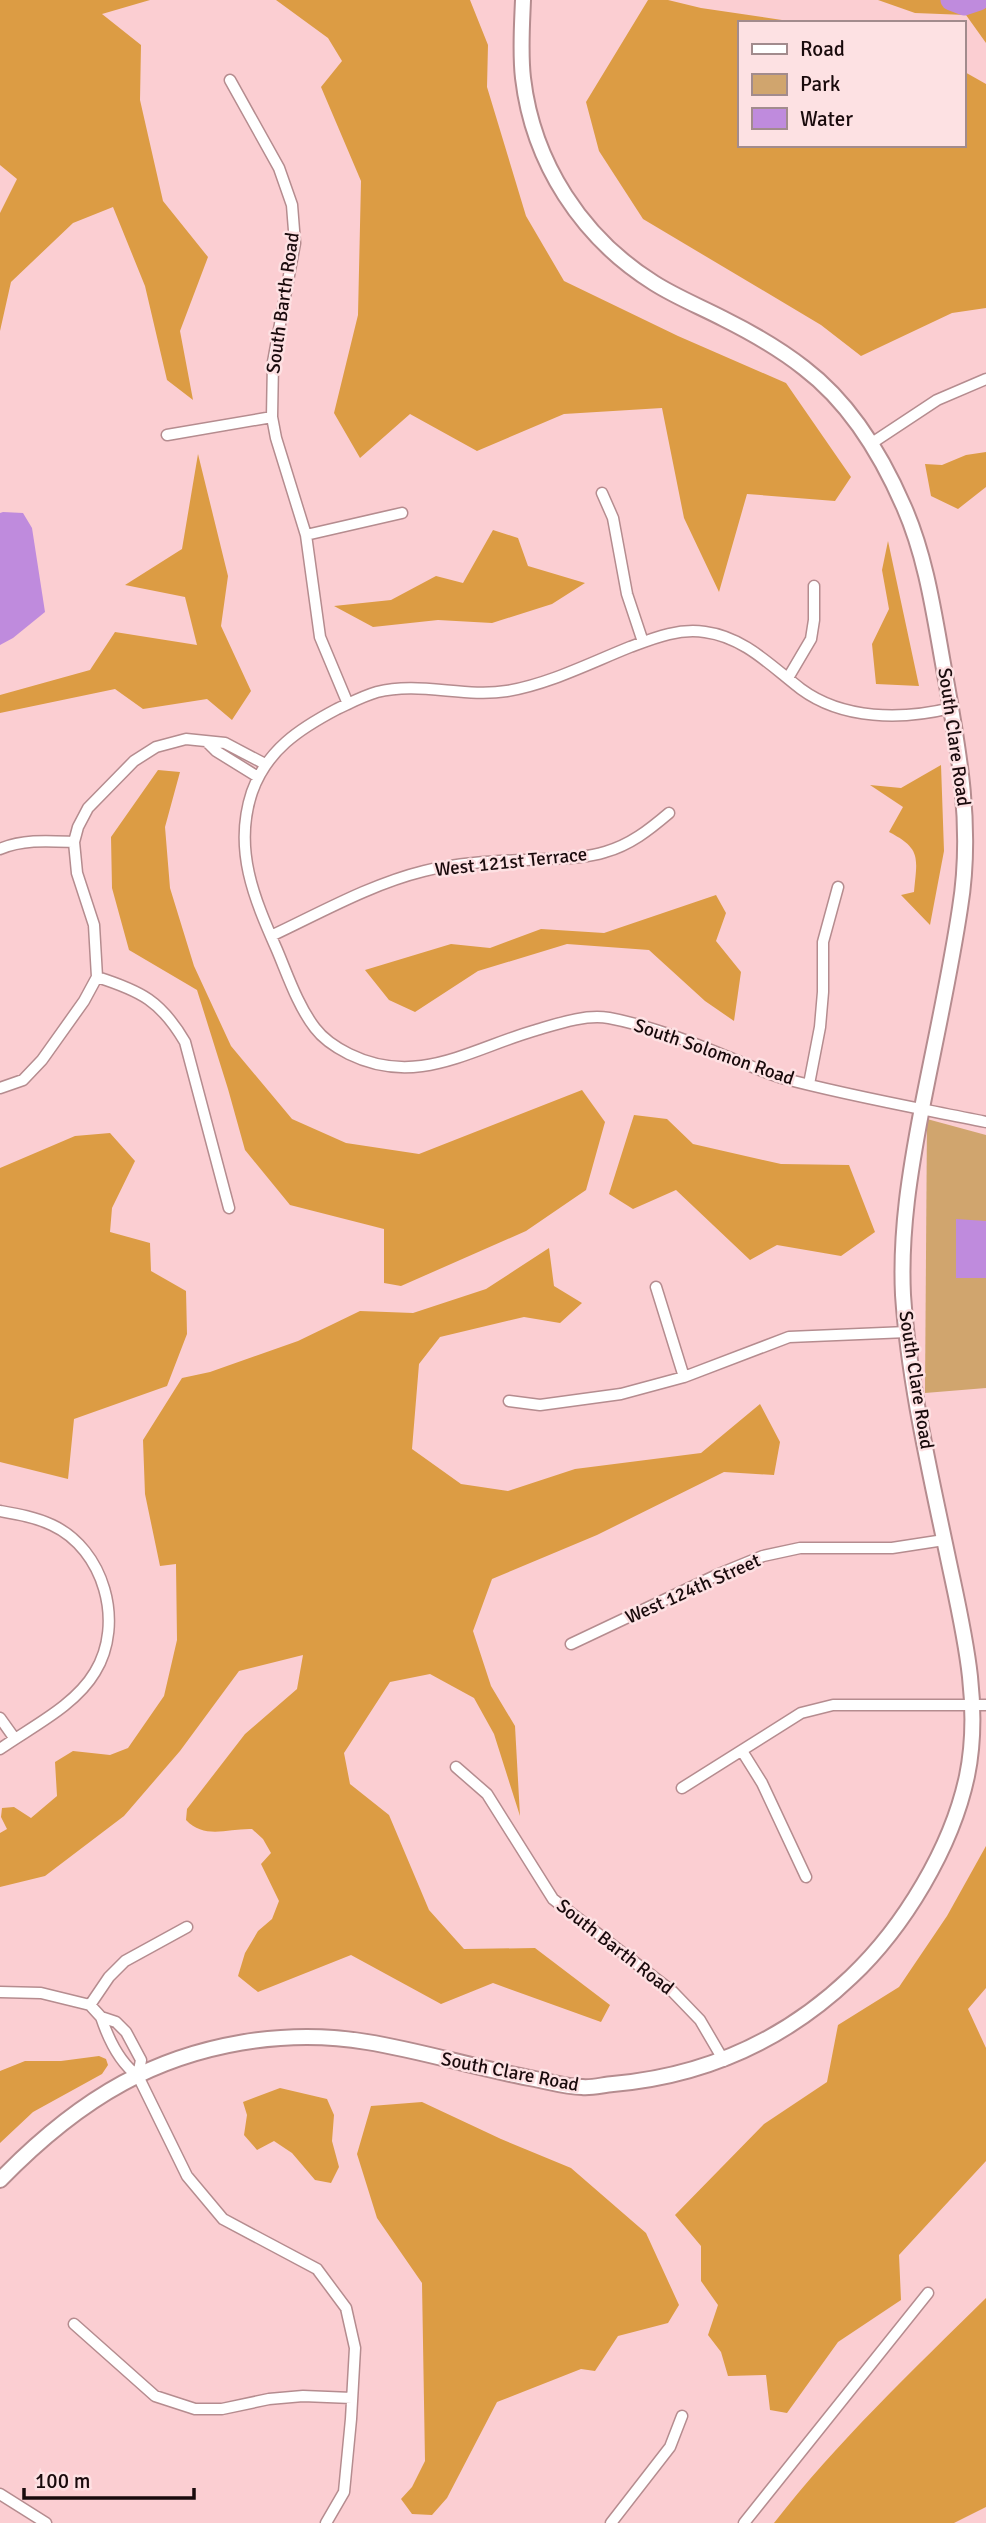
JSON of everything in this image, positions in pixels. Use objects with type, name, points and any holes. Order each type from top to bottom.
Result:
[{"type":"street","name":"South Clare Road","points":[[0,2180],[76,2113],[124,2082],[174,2062],[223,2047],[296,2037],[365,2041],[580,2087],[653,2081],[724,2061],[786,2029],[851,1978],[896,1927],[943,1850],[967,1779],[979,1705],[944,1540],[907,1332],[903,1289],[903,1230],[909,1175],[958,919],[965,866],[963,783],[929,585],[908,514],[872,443],[837,400],[802,366],[748,331],[653,283],[613,253],[579,216],[552,174],[534,128],[523,77],[523,0]]},
{"type":"street","name":"South Barth Road","points":[[230,80],[279,168],[292,205],[295,243],[273,362],[272,417],[306,535],[320,638],[348,704]]},
{"type":"street","points":[[872,443],[937,400],[986,379]]},
{"type":"street","points":[[167,435],[272,417]]},
{"type":"street","points":[[602,493],[613,518],[627,594],[643,642]]},
{"type":"street","points":[[306,535],[402,513]]},
{"type":"street","points":[[788,678],[811,639],[814,586]]},
{"type":"street","name":"South Solomon Road","points":[[951,708],[934,712],[874,715],[843,710],[824,703],[752,650],[730,638],[707,632],[670,633],[530,686],[505,691],[397,688],[348,704],[288,738],[265,764],[258,777],[246,817],[244,856],[254,899],[302,1006],[316,1030],[336,1048],[366,1062],[404,1069],[439,1064],[573,1019],[604,1017],[697,1044],[778,1077],[986,1122]]},
{"type":"street","points":[[0,1088],[23,1080],[42,1060],[85,1001],[97,977],[94,925],[77,873],[74,842],[78,827],[89,807],[134,761],[156,747],[186,739],[225,743],[265,764]]},
{"type":"street","points":[[207,742],[216,751],[258,777]]},
{"type":"street","name":"West 121st Terrace","points":[[271,936],[394,880],[424,870],[452,865],[579,857],[604,852],[637,838],[669,813]]},
{"type":"street","points":[[0,849],[12,843],[74,842]]},
{"type":"street","points":[[809,1084],[821,1015],[823,942],[838,887]]},
{"type":"street","points":[[97,977],[134,989],[151,1001],[171,1019],[185,1042],[229,1208]]},
{"type":"street","points":[[656,1287],[684,1377]]},
{"type":"street","points":[[509,1401],[540,1405],[565,1404],[621,1394],[684,1377],[789,1337],[907,1332]]},
{"type":"street","points":[[0,1511],[53,1525],[68,1535],[90,1559],[99,1575],[106,1591],[109,1611],[106,1642],[95,1672],[65,1704],[0,1749]]},
{"type":"street","name":"West 124th Street","points":[[571,1644],[763,1556],[800,1548],[892,1548],[944,1540]]},
{"type":"street","points":[[682,1788],[801,1713],[833,1705],[979,1705]]},
{"type":"street","points":[[0,1718],[15,1739]]},
{"type":"street","points":[[742,1751],[762,1783],[806,1877]]},
{"type":"street","name":"South Barth Road","points":[[456,1767],[486,1794],[553,1899],[673,1992],[700,2020],[724,2061]]},
{"type":"street","points":[[90,2005],[109,1977],[125,1961],[187,1927]]},
{"type":"street","points":[[0,1993],[41,1993],[90,2005],[101,2017],[127,2068],[138,2076],[187,2176],[223,2220],[317,2269],[346,2308],[355,2348],[344,2492],[326,2523]]},
{"type":"street","points":[[101,2017],[116,2022],[126,2032],[141,2060],[138,2076]]},
{"type":"street","points":[[744,2523],[928,2293]]},
{"type":"street","points":[[74,2324],[155,2396],[195,2409],[222,2409],[269,2399],[303,2396],[352,2399]]},
{"type":"street","points":[[611,2523],[670,2447],[682,2416]]},
{"type":"street","points":[[0,2494],[46,2523]]},
{"type":"green space","points":[[927,1119],[986,1135],[986,1388],[925,1393]]},
{"type":"shaded area","points":[[0,0],[150,0],[102,14],[141,45],[140,100],[163,201],[208,257],[180,331],[193,400],[167,380],[145,286],[113,207],[73,223],[11,282],[0,331],[0,213],[17,179],[0,165]]},
{"type":"shaded area","points":[[276,0],[470,0],[488,45],[487,87],[526,216],[564,281],[678,336],[786,383],[851,477],[835,501],[747,494],[719,592],[684,518],[662,408],[564,414],[477,451],[410,414],[360,458],[334,413],[358,315],[361,181],[321,87],[342,61],[328,38]]},
{"type":"shaded area","points":[[648,0],[668,0],[701,8],[789,21],[738,21],[738,147],[965,147],[965,72],[986,84],[986,308],[952,313],[861,356],[821,325],[643,219],[599,151],[586,102]]},
{"type":"shaded area","points":[[878,0],[986,0],[986,43],[966,15],[915,13]]},
{"type":"shaded area","points":[[986,452],[986,487],[958,509],[931,496],[925,464],[942,465],[966,455]]},
{"type":"shaded area","points":[[198,454],[228,576],[221,626],[251,691],[232,720],[207,699],[143,709],[115,689],[0,713],[0,695],[90,670],[115,632],[197,645],[185,597],[125,585],[182,549]]},
{"type":"shaded area","points":[[493,530],[518,538],[528,566],[585,583],[552,604],[492,623],[438,620],[373,627],[334,606],[391,600],[436,576],[463,583]]},
{"type":"shaded area","points":[[888,541],[919,686],[876,684],[872,644],[889,609],[882,570]]},
{"type":"shaded area","points":[[941,765],[944,851],[930,925],[901,895],[914,892],[916,871],[912,849],[889,832],[903,807],[870,785],[901,788]]},
{"type":"shaded area","points":[[158,770],[180,772],[165,827],[170,888],[194,966],[231,1046],[292,1119],[346,1143],[419,1154],[582,1090],[605,1122],[586,1190],[526,1231],[401,1286],[384,1283],[384,1229],[290,1205],[245,1150],[197,990],[129,950],[112,888],[111,837]]},
{"type":"shaded area","points":[[716,895],[726,913],[716,941],[741,972],[734,1021],[705,1001],[649,950],[567,944],[478,971],[415,1012],[389,1000],[365,970],[451,944],[490,948],[541,929],[604,933]]},
{"type":"shaded area","points":[[634,1115],[667,1119],[693,1144],[781,1164],[849,1165],[875,1232],[841,1256],[777,1245],[750,1260],[676,1190],[633,1209],[609,1194]]},
{"type":"shaded area","points":[[110,1133],[135,1161],[112,1208],[110,1232],[150,1243],[151,1271],[186,1291],[187,1334],[167,1386],[74,1419],[68,1479],[0,1462],[0,1168],[75,1136]]},
{"type":"shaded area","points":[[549,1248],[554,1286],[582,1303],[560,1323],[524,1317],[440,1337],[419,1364],[412,1449],[461,1484],[508,1491],[575,1469],[701,1453],[760,1404],[780,1442],[774,1475],[724,1472],[597,1535],[492,1579],[473,1631],[491,1686],[515,1726],[520,1816],[494,1734],[474,1698],[430,1674],[390,1682],[344,1753],[350,1784],[389,1815],[429,1910],[464,1949],[535,1948],[610,2005],[601,2022],[493,1983],[441,2004],[351,1955],[258,1992],[238,1976],[245,1953],[258,1931],[272,1919],[279,1901],[261,1864],[271,1853],[263,1839],[252,1829],[218,1832],[201,1830],[186,1820],[187,1809],[245,1734],[297,1689],[303,1655],[239,1671],[180,1751],[124,1816],[45,1876],[0,1887],[0,1833],[7,1829],[1,1817],[2,1808],[14,1807],[31,1818],[57,1796],[55,1762],[73,1751],[110,1755],[128,1748],[164,1696],[177,1640],[176,1564],[160,1566],[145,1494],[143,1440],[182,1378],[210,1372],[298,1341],[360,1311],[413,1313],[486,1289]]},
{"type":"shaded area","points":[[986,1846],[986,1988],[968,2009],[986,2048],[986,2161],[899,2255],[901,2300],[838,2342],[787,2413],[770,2410],[766,2375],[728,2376],[721,2352],[708,2335],[718,2305],[701,2281],[701,2246],[675,2215],[764,2124],[827,2082],[838,2025],[899,1987],[947,1916]]},
{"type":"shaded area","points":[[99,2056],[106,2059],[108,2065],[102,2074],[33,2112],[0,2143],[0,2071],[25,2061],[61,2061]]},
{"type":"shaded area","points":[[280,2088],[327,2099],[334,2115],[332,2141],[339,2167],[331,2183],[315,2180],[292,2153],[274,2141],[257,2150],[244,2135],[247,2115],[243,2102]]},
{"type":"shaded area","points":[[422,2102],[571,2168],[646,2233],[679,2305],[668,2323],[618,2336],[595,2371],[581,2369],[497,2402],[447,2498],[432,2515],[412,2514],[401,2499],[412,2487],[425,2461],[422,2283],[377,2218],[357,2154],[371,2106]]},
{"type":"shaded area","points":[[986,2298],[986,2507],[954,2523],[774,2523],[850,2435]]},
{"type":"water","points":[[0,513],[23,513],[32,528],[45,612],[0,645]]},
{"type":"water","points":[[956,1219],[986,1221],[986,1278],[956,1278]]},
{"type":"waterway","points":[[951,0],[964,5],[979,0]]}]
